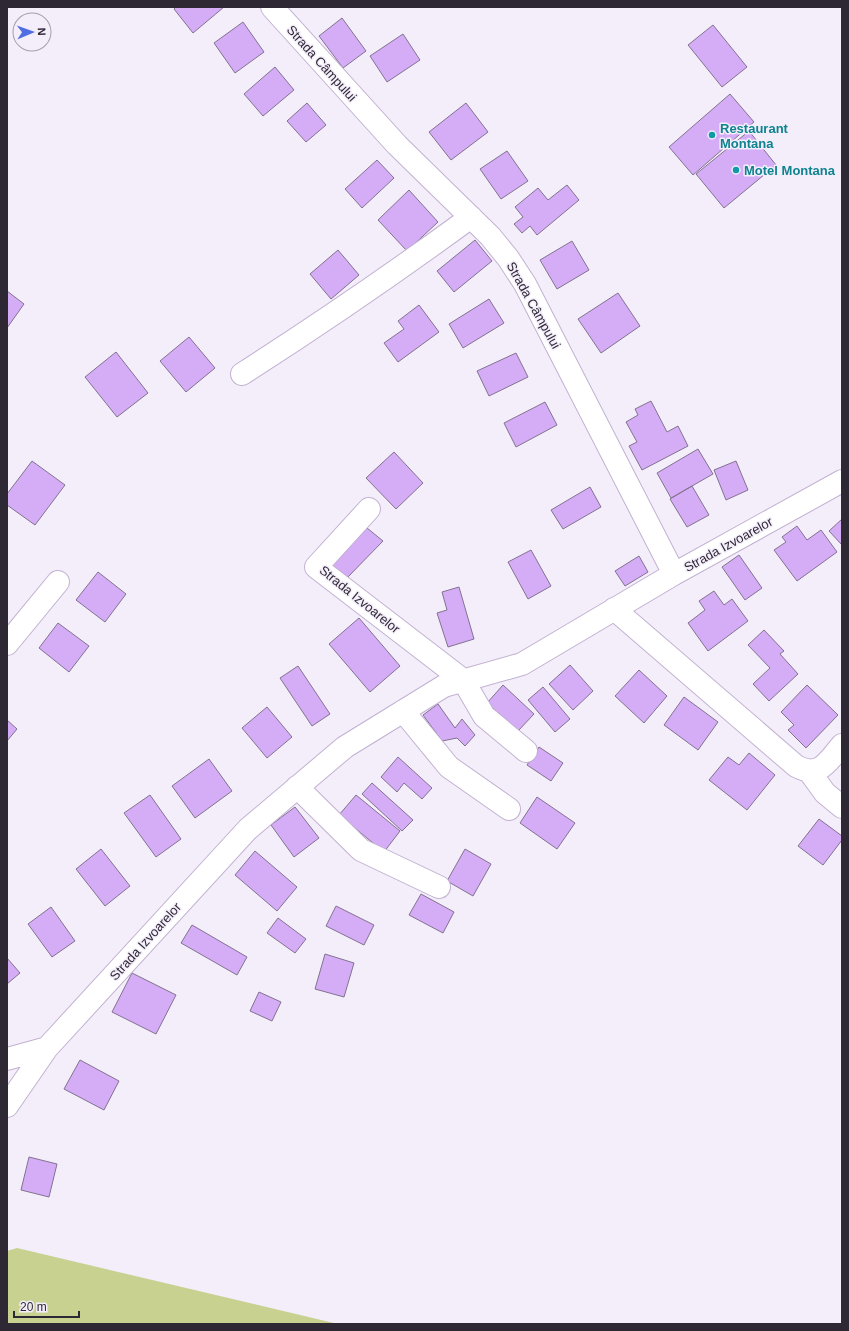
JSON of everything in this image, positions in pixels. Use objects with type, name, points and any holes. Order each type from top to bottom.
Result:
[{"type":"street","name":"Strada Câmpului","points":[[272,7],[397,145],[490,236],[508,258],[525,284],[674,574]]},
{"type":"street","points":[[242,374],[300,338],[471,217]]},
{"type":"street","name":"Strada Izvoarelor","points":[[7,1106],[47,1048],[248,829],[345,747],[444,686],[522,664],[674,574],[842,481]]},
{"type":"street","name":"Strada Izvoarelor","points":[[369,509],[316,567],[463,680],[484,716],[526,751]]},
{"type":"street","points":[[7,644],[58,582]]},
{"type":"street","points":[[614,609],[796,766],[803,770],[816,770],[824,766],[842,745]]},
{"type":"street","points":[[403,711],[449,767],[509,809]]},
{"type":"street","points":[[809,771],[825,793],[842,807]]},
{"type":"street","points":[[297,787],[361,850],[439,887]]},
{"type":"street","points":[[7,1059],[47,1048]]},
{"type":"green space","points":[[17,1248],[338,1324],[7,1324],[7,1251]]},
{"type":"building","points":[[176,7],[224,7],[193,33],[174,9]]},
{"type":"building","points":[[342,18],[366,51],[343,68],[319,36]]},
{"type":"building","points":[[243,22],[264,52],[235,73],[214,43]]},
{"type":"building","points":[[713,25],[747,67],[722,87],[688,45]]},
{"type":"building","points":[[403,34],[420,60],[387,82],[370,56]]},
{"type":"building","points":[[275,67],[294,90],[263,116],[244,94]]},
{"type":"building","name":"Restaurant Montana","points":[[730,94],[754,122],[693,175],[669,147]]},
{"type":"building","points":[[307,103],[326,125],[306,142],[287,121]]},
{"type":"building","points":[[466,103],[488,132],[451,160],[429,132]]},
{"type":"building","name":"Motel Montana","points":[[749,131],[776,165],[724,208],[696,174]]},
{"type":"building","points":[[507,151],[528,181],[501,199],[480,169]]},
{"type":"building","points":[[377,160],[394,178],[362,208],[345,189]]},
{"type":"building","points":[[567,185],[579,200],[537,235],[530,226],[522,233],[514,224],[523,217],[515,207],[538,188],[548,200]]},
{"type":"building","points":[[409,190],[438,222],[407,251],[378,220]]},
{"type":"building","points":[[475,240],[492,261],[454,292],[437,271]]},
{"type":"building","points":[[572,241],[589,270],[557,289],[540,260]]},
{"type":"building","points":[[338,250],[359,275],[331,299],[310,274]]},
{"type":"building","points":[[7,291],[24,304],[7,328]]},
{"type":"building","points":[[618,293],[640,326],[601,353],[578,319]]},
{"type":"building","points":[[489,299],[504,323],[463,348],[449,324]]},
{"type":"building","points":[[419,305],[439,332],[398,362],[384,343],[404,329],[398,321]]},
{"type":"building","points":[[189,337],[215,368],[186,392],[160,361]]},
{"type":"building","points":[[116,352],[148,393],[117,417],[85,377]]},
{"type":"building","points":[[516,353],[528,377],[489,396],[477,371]]},
{"type":"building","points":[[651,401],[667,432],[678,426],[688,446],[642,470],[629,446],[637,442],[626,422],[638,415],[635,409]]},
{"type":"building","points":[[545,402],[557,425],[516,447],[504,423]]},
{"type":"building","points":[[698,449],[713,474],[671,498],[657,473]]},
{"type":"building","points":[[394,452],[423,483],[396,509],[366,478]]},
{"type":"building","points":[[32,461],[65,485],[35,525],[7,505],[7,494]]},
{"type":"building","points":[[736,461],[748,490],[726,500],[714,470]]},
{"type":"building","points":[[692,486],[709,515],[687,527],[670,499]]},
{"type":"building","points":[[590,487],[601,507],[563,529],[551,510]]},
{"type":"building","points":[[842,519],[842,545],[829,531]]},
{"type":"building","points":[[797,526],[807,540],[821,530],[837,552],[797,581],[774,550],[786,542],[782,537]]},
{"type":"building","points":[[367,528],[383,541],[345,580],[330,567]]},
{"type":"building","points":[[531,550],[551,586],[528,599],[508,562]]},
{"type":"building","points":[[739,555],[762,588],[745,600],[722,567]]},
{"type":"building","points":[[639,556],[648,572],[625,586],[615,571]]},
{"type":"building","points":[[98,572],[126,594],[105,622],[76,600]]},
{"type":"building","points":[[459,587],[474,639],[448,647],[437,613],[447,610],[442,592]]},
{"type":"building","points":[[714,591],[724,605],[732,599],[748,621],[708,651],[688,623],[705,610],[699,601]]},
{"type":"building","points":[[359,618],[400,666],[370,692],[329,644]]},
{"type":"building","points":[[58,623],[89,646],[69,672],[39,648]]},
{"type":"building","points":[[764,630],[784,651],[780,654],[798,674],[769,701],[753,684],[770,668],[748,645]]},
{"type":"building","points":[[570,665],[593,691],[573,710],[549,684]]},
{"type":"building","points":[[298,666],[330,714],[312,726],[280,678]]},
{"type":"building","points":[[639,670],[667,696],[644,723],[615,696]]},
{"type":"building","points":[[503,685],[534,714],[518,731],[487,703]]},
{"type":"building","points":[[807,685],[838,715],[806,748],[788,730],[794,725],[781,712]]},
{"type":"building","points":[[543,687],[570,719],[555,732],[528,700]]},
{"type":"building","points":[[684,697],[718,722],[698,750],[664,725]]},
{"type":"building","points":[[438,704],[455,728],[462,719],[475,735],[465,746],[457,738],[442,741],[423,715]]},
{"type":"building","points":[[267,707],[292,737],[267,758],[242,728]]},
{"type":"building","points":[[7,720],[17,729],[7,741]]},
{"type":"building","points":[[539,747],[563,763],[551,781],[527,765]]},
{"type":"building","points":[[749,753],[775,775],[747,810],[709,780],[728,757],[739,765]]},
{"type":"building","points":[[398,757],[432,788],[422,799],[404,783],[397,792],[381,777]]},
{"type":"building","points":[[209,759],[232,791],[195,818],[172,786]]},
{"type":"building","points":[[372,783],[413,820],[402,831],[362,794]]},
{"type":"building","points":[[150,795],[181,839],[156,857],[124,813]]},
{"type":"building","points":[[356,795],[400,831],[384,852],[339,815]]},
{"type":"building","points":[[537,797],[575,823],[557,849],[520,823]]},
{"type":"building","points":[[295,807],[319,838],[294,857],[271,825]]},
{"type":"building","points":[[819,819],[842,836],[842,840],[823,865],[798,846]]},
{"type":"building","points":[[101,849],[130,886],[105,906],[76,869]]},
{"type":"building","points":[[465,849],[491,864],[473,896],[447,881]]},
{"type":"building","points":[[255,851],[297,887],[277,911],[235,875]]},
{"type":"building","points":[[421,894],[454,912],[443,933],[409,915]]},
{"type":"building","points":[[336,906],[374,925],[364,945],[326,926]]},
{"type":"building","points":[[51,907],[75,941],[52,957],[28,924]]},
{"type":"building","points":[[278,918],[306,939],[295,953],[267,933]]},
{"type":"building","points":[[192,925],[247,957],[237,975],[181,943]]},
{"type":"building","points":[[325,954],[354,963],[344,997],[315,989]]},
{"type":"building","points":[[7,958],[20,973],[7,984]]},
{"type":"building","points":[[132,973],[176,995],[156,1034],[112,1012]]},
{"type":"building","points":[[259,992],[281,1002],[272,1021],[250,1011]]},
{"type":"building","points":[[80,1060],[119,1081],[104,1110],[64,1089]]},
{"type":"building","points":[[29,1157],[57,1164],[49,1197],[21,1190]]},
{"type":"place","name":"Restaurant Montana","points":[[712,135]]},
{"type":"place","name":"Motel Montana","points":[[736,170]]}]
